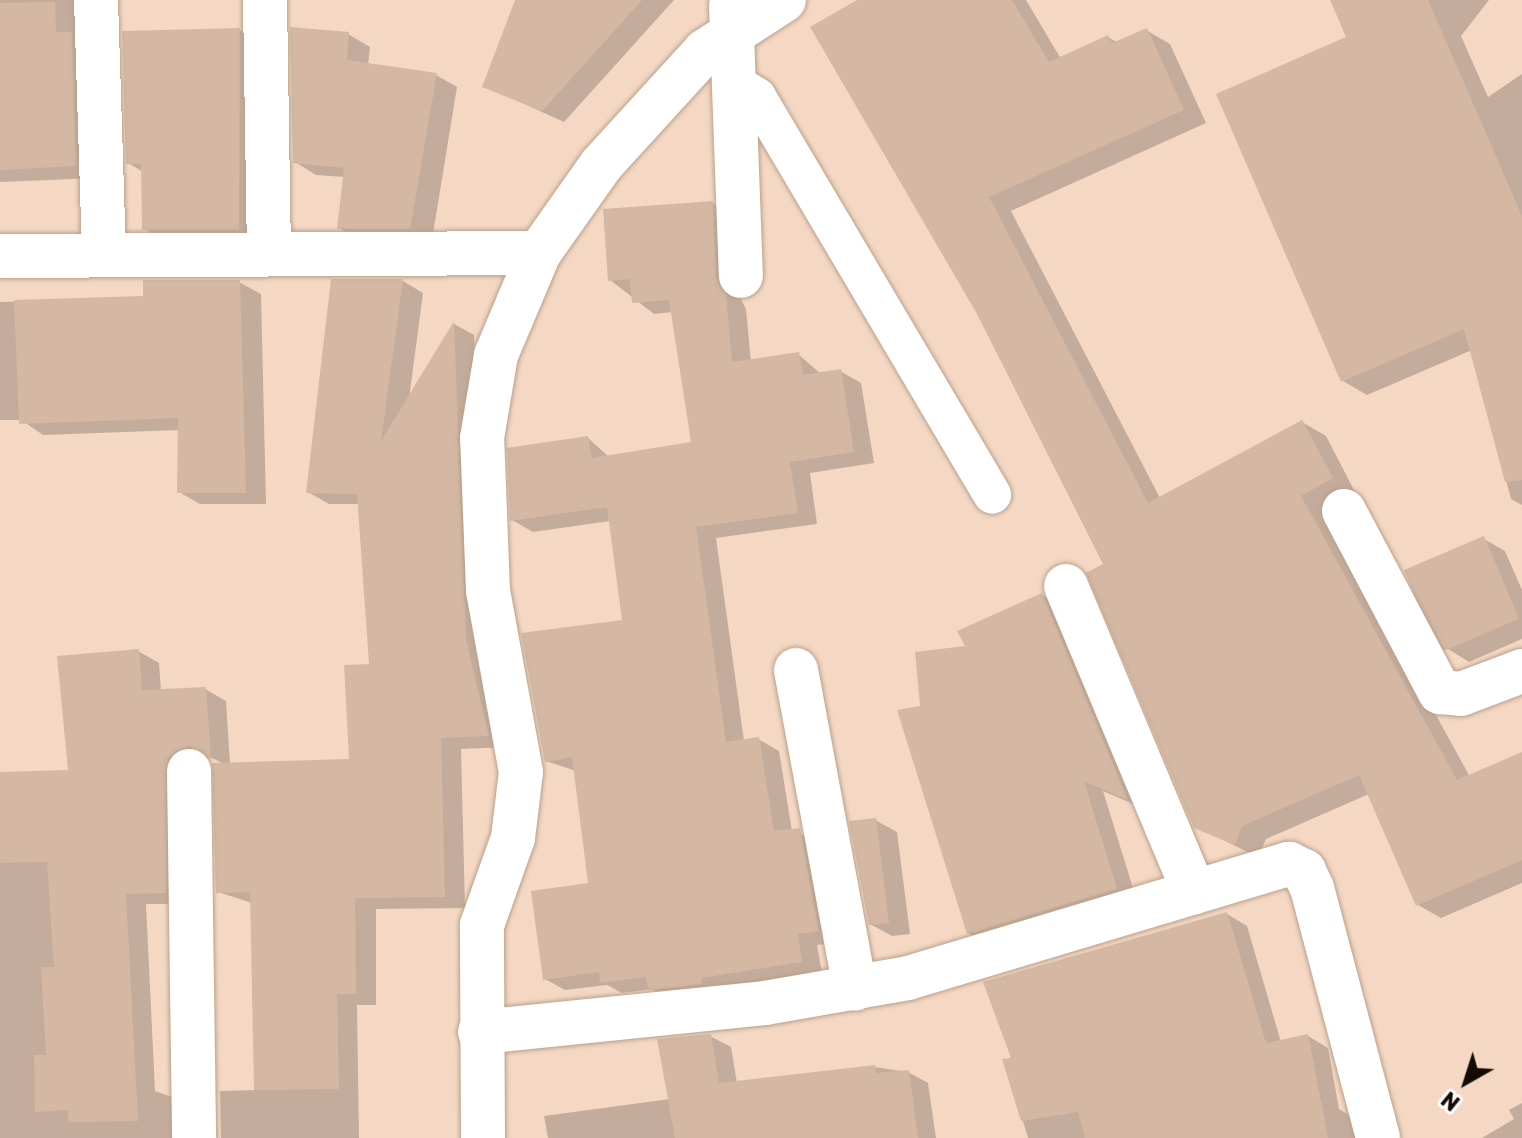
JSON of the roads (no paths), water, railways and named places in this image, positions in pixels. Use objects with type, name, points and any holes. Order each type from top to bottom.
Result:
[{"type":"street","points":[[96,0],[104,251]]},
{"type":"street","points":[[265,0],[269,250]]},
{"type":"street","points":[[483,1138],[480,1032],[482,925],[513,838],[521,772],[489,604],[482,438],[496,355],[539,253],[645,112],[732,15],[784,0]]},
{"type":"street","points":[[732,15],[741,276]]},
{"type":"street","points":[[0,256],[104,251],[269,250],[539,253]]},
{"type":"street","points":[[1344,511],[1440,692],[1461,694],[1522,671]]},
{"type":"street","points":[[1066,586],[1194,892]]},
{"type":"street","points":[[796,670],[855,989]]},
{"type":"street","points":[[189,771],[194,1138]]},
{"type":"street","points":[[480,1032],[855,989],[1289,864],[1304,871],[1378,1138]]},
{"type":"lane","points":[[734,83],[757,97],[992,495]]}]
